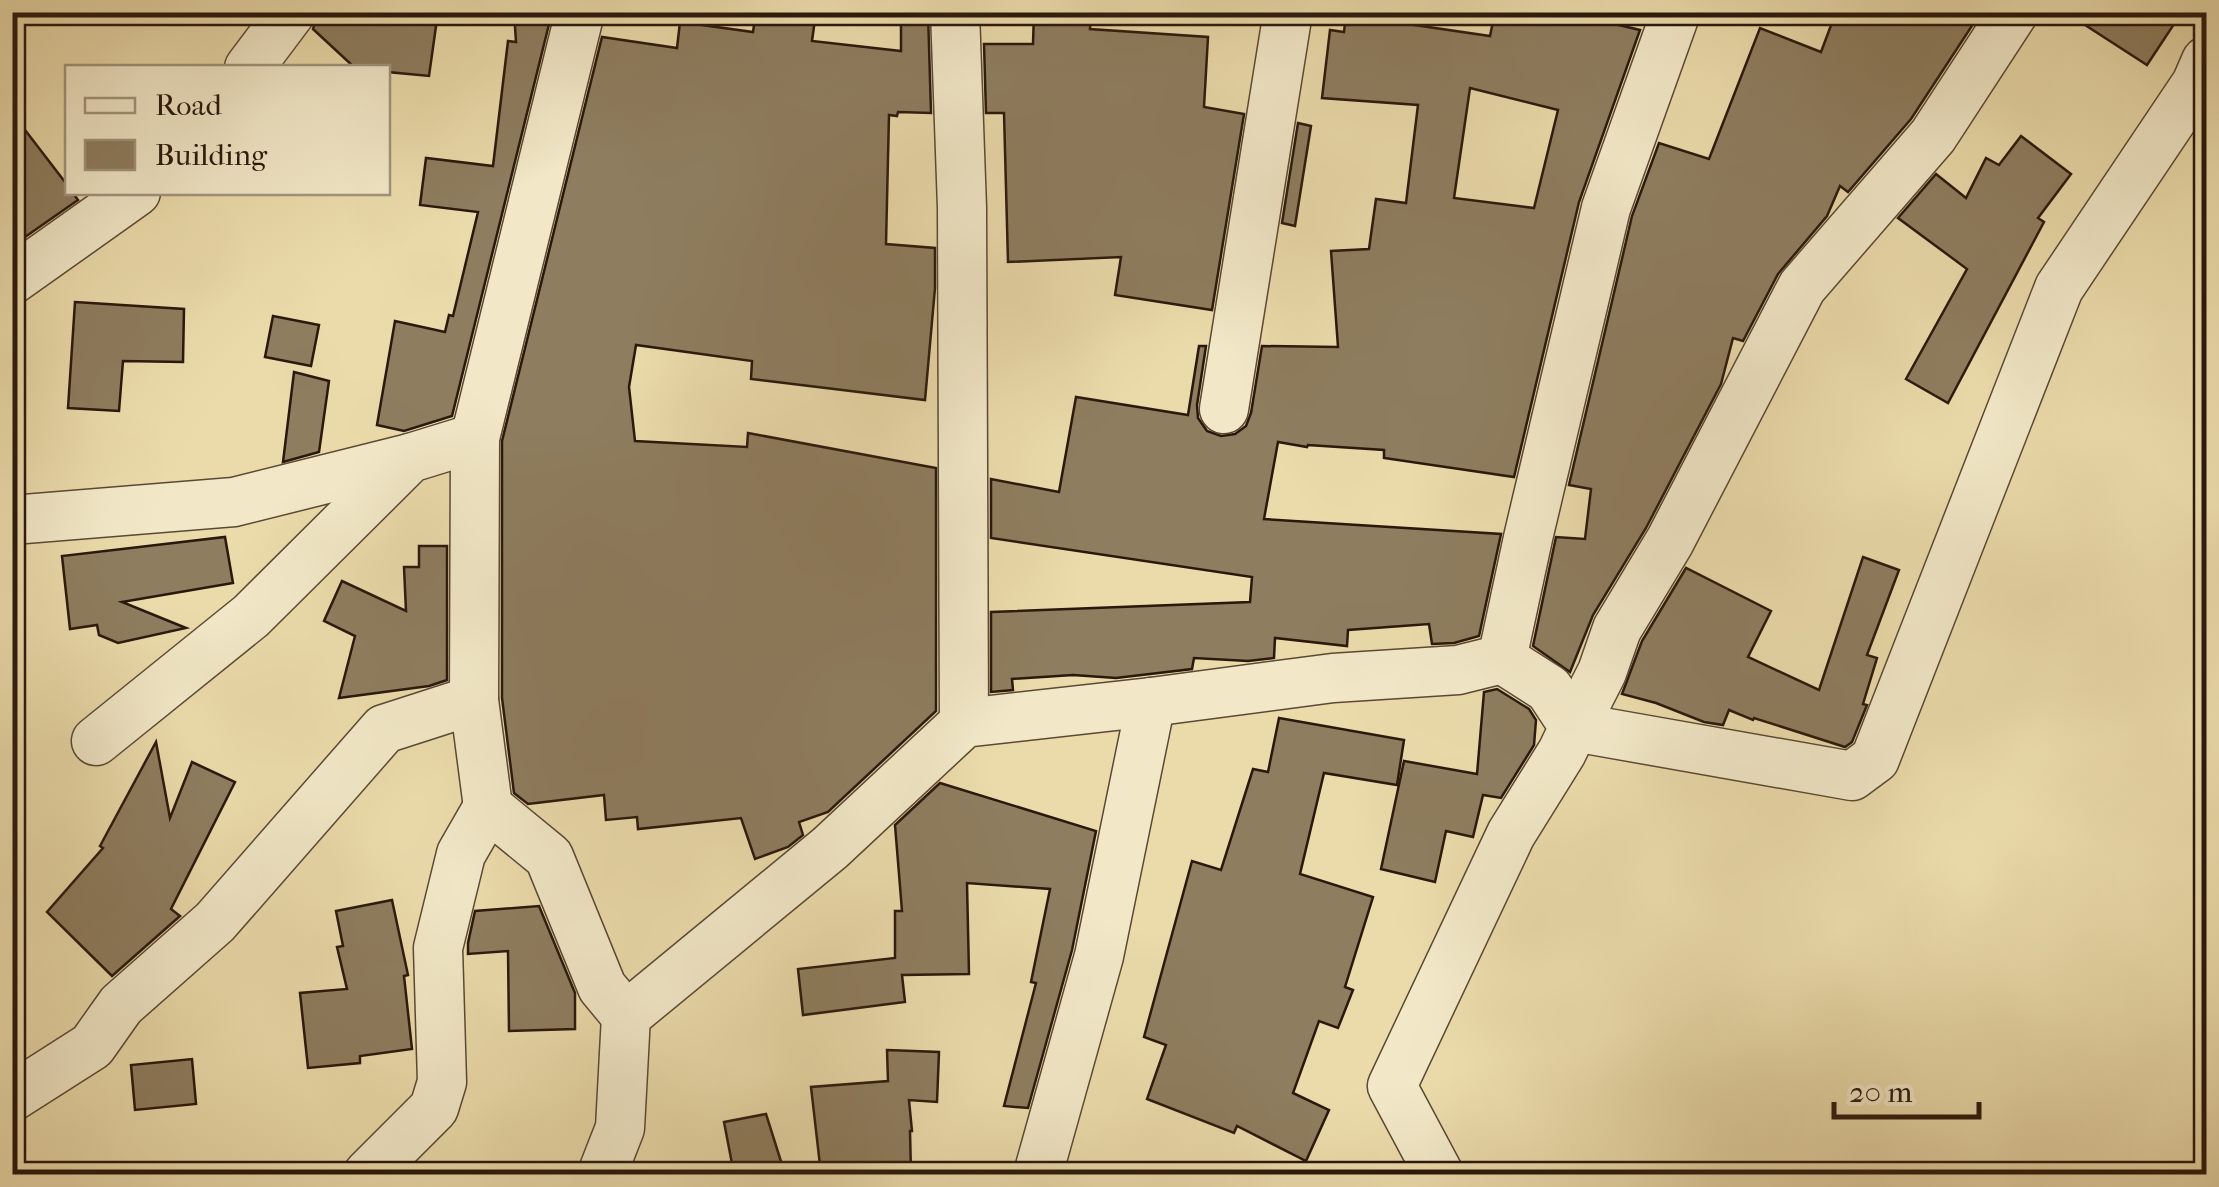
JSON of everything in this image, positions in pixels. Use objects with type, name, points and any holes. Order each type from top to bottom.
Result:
[{"type":"street","points":[[251,65],[291,12]]},
{"type":"street","points":[[368,1174],[434,1108],[442,1082],[438,948],[462,854],[488,807],[474,700],[474,438],[580,12]]},
{"type":"street","points":[[955,12],[962,208],[964,723]]},
{"type":"street","points":[[1224,409],[1288,12]]},
{"type":"street","points":[[1502,659],[1606,208],[1676,12]]},
{"type":"street","points":[[1438,1174],[1392,1086],[1510,834],[1562,752],[1602,672],[1617,629],[1670,541],[1802,287],[1933,136],[2014,12]]},
{"type":"street","points":[[626,1016],[830,848],[964,723],[1333,678],[1458,670],[1502,659],[1549,689],[1574,727],[1852,776],[1875,759],[2059,288],[2196,84],[2206,61]]},
{"type":"street","points":[[12,280],[132,195]]},
{"type":"street","points":[[12,520],[234,502],[474,438]]},
{"type":"street","points":[[96,741],[252,616],[410,458]]},
{"type":"street","points":[[12,1097],[92,1046],[121,1006],[216,922],[384,729],[474,700]]},
{"type":"street","points":[[1038,1174],[1099,956],[1151,702]]},
{"type":"street","points":[[488,807],[549,857],[602,986],[626,1016],[620,1128],[602,1174]]},
{"type":"building","points":[[318,12],[438,12],[429,76],[390,72],[390,65],[352,65],[313,29]]},
{"type":"building","points":[[514,12],[552,12],[452,416],[404,431],[377,425],[395,321],[445,332],[449,315],[453,316],[478,212],[420,205],[426,158],[493,166],[508,41],[516,42]]},
{"type":"building","points":[[756,12],[816,12],[812,41],[901,51],[901,12],[928,12],[931,113],[889,115],[886,244],[935,248],[925,400],[751,379],[752,361],[636,345],[629,387],[635,441],[747,447],[748,433],[936,468],[936,711],[828,812],[799,822],[803,835],[788,847],[755,859],[741,818],[638,829],[637,817],[606,820],[604,795],[528,804],[514,793],[502,698],[502,441],[602,37],[677,48],[680,22],[753,32]]},
{"type":"building","points":[[1034,12],[1091,12],[1090,29],[1208,37],[1204,107],[1244,114],[1212,310],[1115,295],[1121,257],[1008,262],[1004,113],[986,113],[984,44],[1033,44]]},
{"type":"building","points":[[1495,12],[1563,12],[1640,30],[1579,202],[1514,477],[1384,458],[1384,450],[1278,442],[1264,519],[1501,534],[1479,636],[1432,644],[1429,624],[1348,630],[1347,646],[1275,638],[1274,658],[1194,658],[1192,669],[1116,678],[1073,675],[1012,679],[1013,690],[991,692],[991,612],[1250,602],[1252,577],[991,538],[991,479],[1059,492],[1076,397],[1188,415],[1199,346],[1206,346],[1198,418],[1207,431],[1221,436],[1235,434],[1246,426],[1262,346],[1338,347],[1331,251],[1369,249],[1376,199],[1406,203],[1418,105],[1322,98],[1330,30],[1344,32],[1346,15],[1490,36]],"holes":[[[1470,88],[1558,110],[1534,208],[1454,198]]]},
{"type":"building","points":[[1836,12],[1981,12],[1911,119],[1848,192],[1840,186],[1827,216],[1778,274],[1743,341],[1733,338],[1721,384],[1646,528],[1593,615],[1570,672],[1533,646],[1556,537],[1585,539],[1591,489],[1569,485],[1632,216],[1659,143],[1709,159],[1760,28],[1821,52]]},
{"type":"building","points":[[2065,12],[2182,12],[2147,65]]},
{"type":"building","points":[[12,113],[65,182],[65,195],[74,195],[78,200],[12,246]]},
{"type":"building","points":[[1298,123],[1311,126],[1295,226],[1282,223]]},
{"type":"building","points":[[2021,136],[2071,174],[2038,218],[2044,222],[1948,403],[1906,379],[1967,269],[1898,218],[1936,174],[1966,198],[1986,158],[1999,165]]},
{"type":"building","points":[[75,302],[184,309],[183,362],[123,361],[119,411],[68,408]]},
{"type":"building","points":[[273,316],[319,325],[311,366],[265,357]]},
{"type":"building","points":[[294,372],[329,381],[319,452],[283,462]]},
{"type":"building","points":[[225,537],[233,583],[122,602],[186,628],[118,643],[99,635],[97,625],[70,629],[62,556]]},
{"type":"building","points":[[419,546],[447,546],[447,680],[339,698],[355,636],[324,621],[342,581],[406,611],[404,567],[419,567]]},
{"type":"building","points":[[1863,557],[1899,570],[1867,655],[1877,658],[1863,704],[1867,705],[1852,742],[1845,747],[1729,710],[1723,725],[1622,694],[1642,641],[1686,568],[1771,611],[1748,657],[1819,690]]},
{"type":"building","points":[[1497,689],[1529,709],[1536,720],[1534,745],[1501,798],[1483,795],[1473,837],[1446,831],[1435,882],[1381,869],[1404,761],[1477,774],[1484,692]]},
{"type":"building","points":[[1279,718],[1404,740],[1397,785],[1324,773],[1300,874],[1373,897],[1345,987],[1353,990],[1338,1028],[1319,1021],[1293,1093],[1329,1110],[1306,1161],[1237,1126],[1234,1133],[1147,1099],[1166,1045],[1144,1037],[1192,861],[1221,870],[1253,769],[1268,772]]},
{"type":"building","points":[[156,742],[170,818],[192,762],[235,782],[171,909],[180,916],[112,976],[47,912],[103,848],[100,846]]},
{"type":"building","points":[[940,783],[1096,831],[1072,950],[1028,1108],[1004,1106],[1036,983],[1031,982],[1050,889],[967,883],[969,974],[902,975],[905,1002],[803,1015],[798,969],[895,958],[895,911],[902,911],[895,825]]},
{"type":"building","points":[[392,900],[408,975],[404,976],[412,1049],[360,1056],[360,1063],[308,1068],[300,993],[347,989],[337,947],[343,946],[336,911]]},
{"type":"building","points":[[539,906],[575,993],[575,1029],[509,1031],[508,951],[468,954],[475,911]]},
{"type":"building","points":[[887,1050],[939,1052],[937,1102],[909,1100],[911,1174],[821,1174],[811,1087],[888,1081]]},
{"type":"building","points":[[192,1059],[196,1104],[135,1110],[131,1065]]},
{"type":"building","points":[[766,1114],[785,1174],[734,1174],[724,1122]]}]
